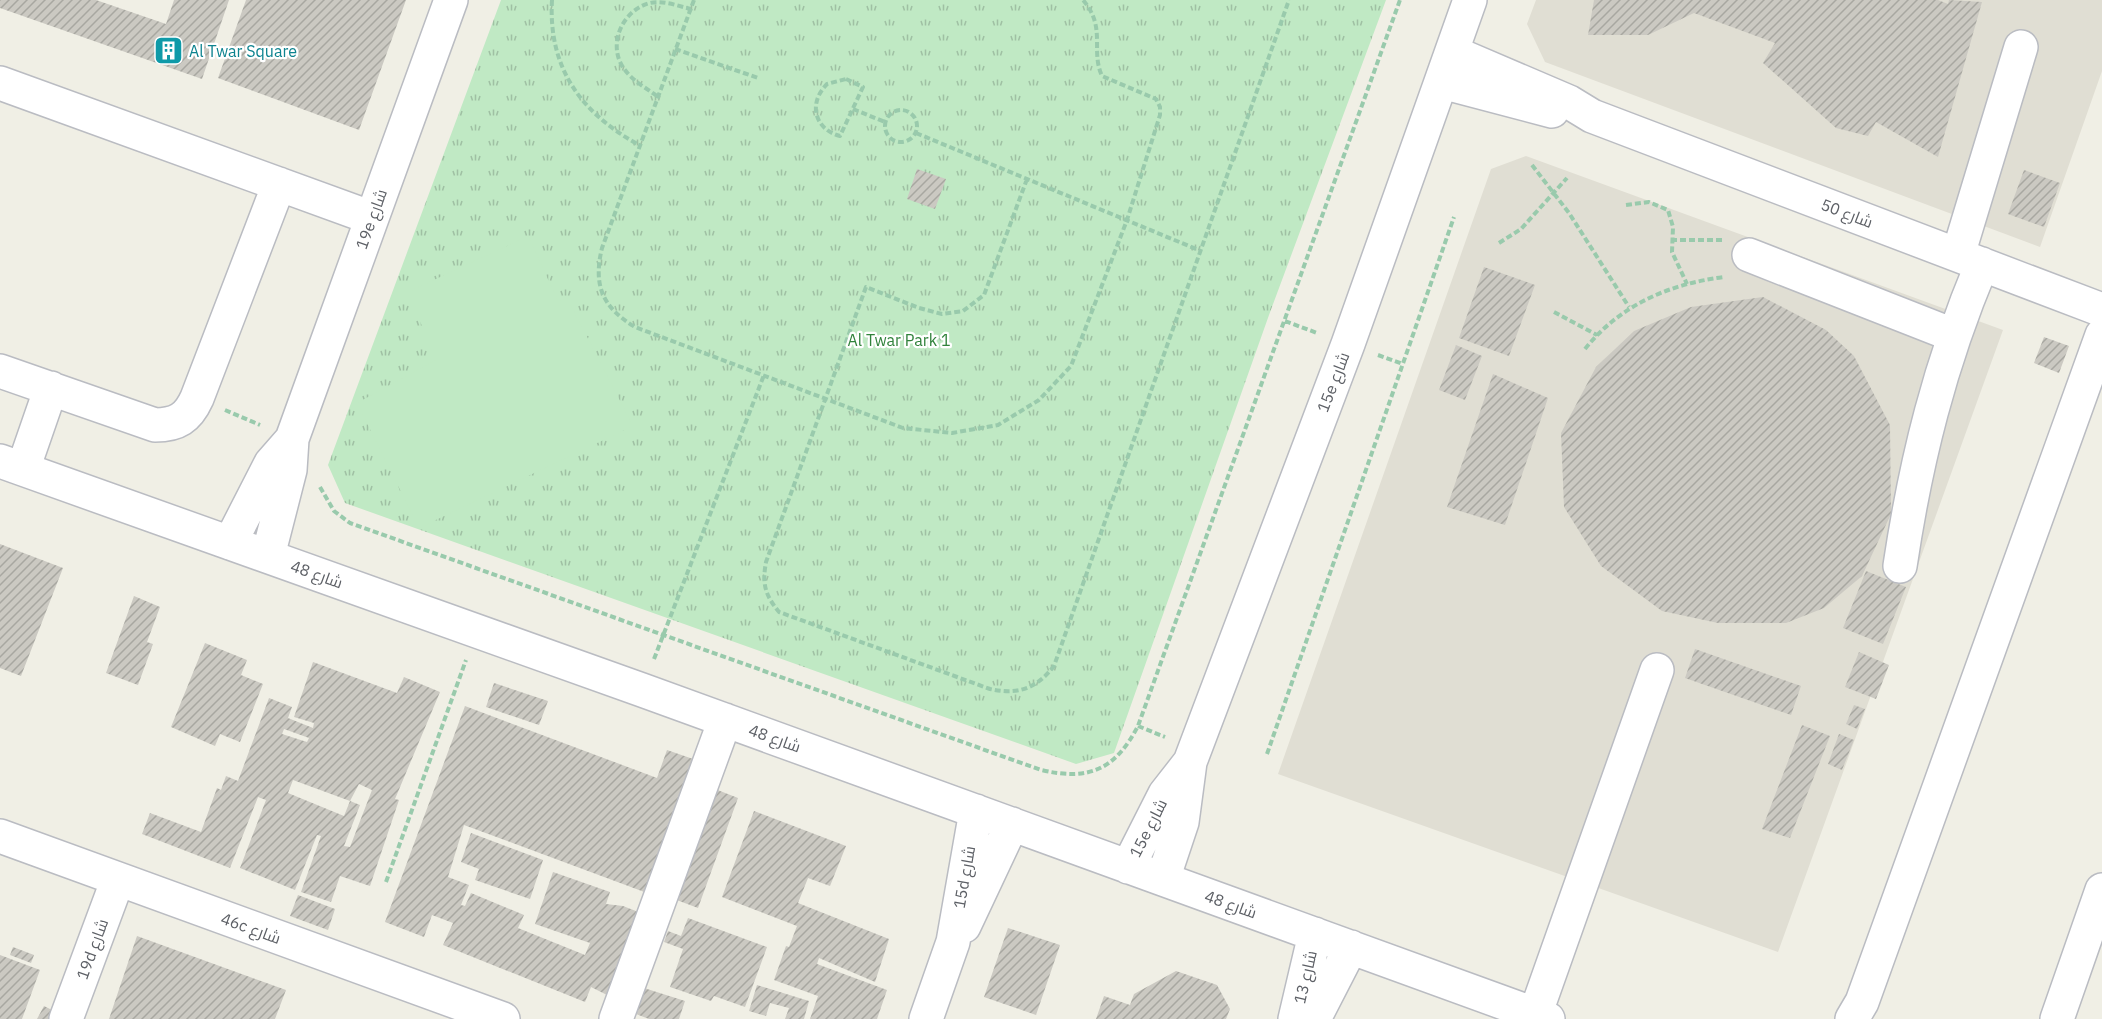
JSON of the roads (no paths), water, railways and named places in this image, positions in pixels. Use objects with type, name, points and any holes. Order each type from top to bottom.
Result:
[{"type":"street","name":"19e شارع","points":[[268,556],[290,470],[292,439],[451,0]]},
{"type":"street","name":"15e شارع","points":[[1163,879],[1182,822],[1190,762],[1347,344],[1470,0]]},
{"type":"street","points":[[1900,566],[1915,477],[1953,334],[2021,47]]},
{"type":"street","name":"شارع 50","points":[[1447,67],[1539,108],[1592,116],[2102,310]]},
{"type":"street","points":[[0,83],[372,218]]},
{"type":"street","points":[[0,371],[155,425],[169,425],[181,420],[191,411],[197,398],[279,184]]},
{"type":"street","points":[[1749,255],[1953,334]]},
{"type":"street","points":[[1858,1013],[2102,335]]},
{"type":"street","points":[[11,465],[51,388]]},
{"type":"street","name":"19e شارع","points":[[231,543],[270,463],[292,439]]},
{"type":"street","name":"شارع 48","points":[[11,465],[642,690],[1541,1017]]},
{"type":"street","points":[[1541,1017],[1657,670]]},
{"type":"street","points":[[616,1019],[725,720]]},
{"type":"street","name":"15e شارع","points":[[1128,867],[1165,794],[1190,762]]},
{"type":"street","name":"15d شارع","points":[[926,1019],[953,942],[976,811]]},
{"type":"street","name":"15d شارع","points":[[953,942],[977,903],[1012,824]]},
{"type":"street","name":"46c شارع","points":[[0,836],[503,1019]]},
{"type":"street","name":"19d شارع","points":[[66,1019],[118,879]]},
{"type":"street","points":[[2057,1019],[2102,890]]},
{"type":"street","name":"شارع 13","points":[[1295,1019],[1315,934]]},
{"type":"street","name":"شارع 13","points":[[1314,1019],[1351,947]]},
{"type":"place","name":"Al Twar Square","points":[[168,51]]},
{"type":"park label","name":"Al Twar Park 1","points":[[899,340]]}]
